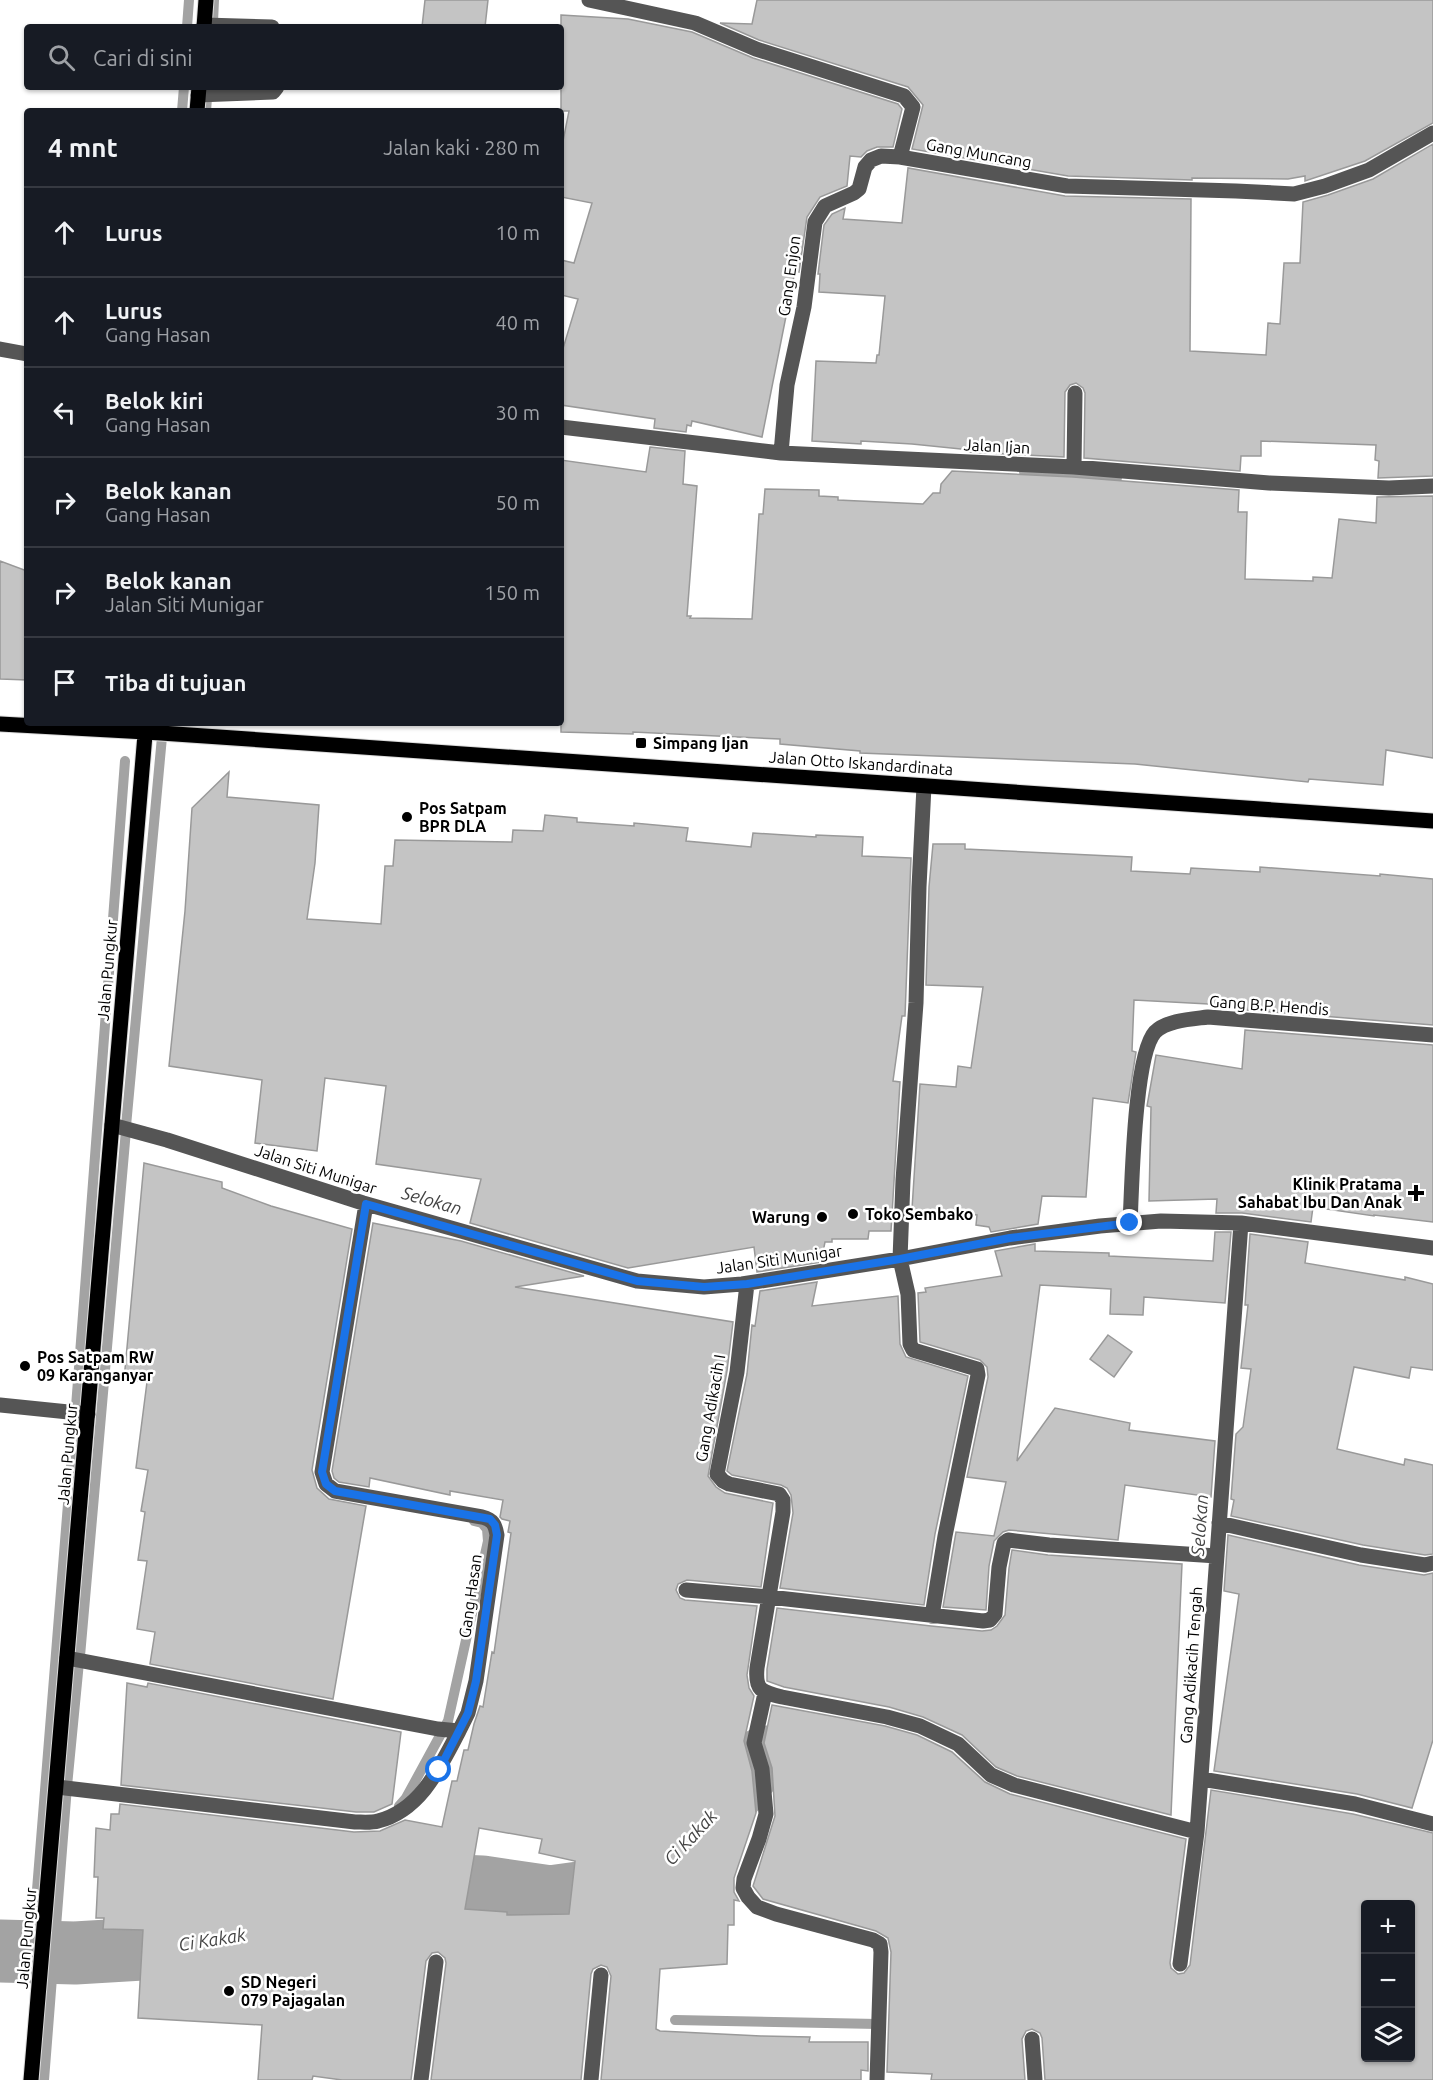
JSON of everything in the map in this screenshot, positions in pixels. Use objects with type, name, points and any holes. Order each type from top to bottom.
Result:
[{"type":"main road","points":[[204,24],[206,0]]},
{"type":"main road","points":[[197,108],[198,91]]},
{"type":"main road","name":"Jalan Otto Iskandardinata","points":[[0,724],[24,724]]},
{"type":"main road","name":"Jalan Otto Iskandardinata","points":[[97,726],[146,727],[924,786],[1433,821]]},
{"type":"main road","name":"Jalan Pungkur","points":[[31,2080],[45,1922],[64,1788],[67,1658],[146,727]]},
{"type":"street","name":"Gang Muncang","points":[[590,0],[695,23],[756,49],[904,96],[913,107],[900,157],[1067,186],[1236,190],[1294,194],[1325,186],[1369,170],[1433,133]]},
{"type":"street","points":[[198,91],[258,94],[275,90]]},
{"type":"street","name":"Gang Enjon","points":[[781,453],[787,385],[804,307],[815,222],[825,206],[855,194],[859,189],[865,167],[871,160],[881,156],[900,157]]},
{"type":"street","points":[[0,349],[24,353]]},
{"type":"street","points":[[1074,468],[1075,393]]},
{"type":"street","name":"Jalan Ijan","points":[[564,427],[781,453],[1074,468],[1269,483],[1389,488],[1433,486]]},
{"type":"street","points":[[924,786],[916,1003],[903,1180],[900,1259],[908,1294],[910,1344],[913,1350],[977,1369],[978,1375],[945,1536],[932,1616]]},
{"type":"street","name":"Gang B.P. Hendis","points":[[1130,1223],[1136,1114],[1144,1056],[1156,1032],[1176,1021],[1208,1017],[1433,1035]]},
{"type":"street","name":"Jalan Siti Munigar","points":[[112,1125],[363,1203],[637,1281],[704,1287],[741,1284],[900,1259],[1010,1238],[1161,1221],[1241,1223],[1433,1248]]},
{"type":"street","name":"Gang Hasan","points":[[363,1203],[322,1472],[326,1484],[335,1491],[482,1517],[490,1519],[495,1525],[497,1535],[476,1681],[468,1713],[449,1730]]},
{"type":"street","name":"Gang Adikacih Tengah","points":[[1180,1964],[1197,1833],[1212,1556],[1219,1523],[1241,1223]]},
{"type":"street","name":"Gang Adikacih I","points":[[741,1284],[737,1372],[717,1474],[729,1484],[779,1494],[783,1500],[783,1512],[757,1668],[756,1682],[764,1698]]},
{"type":"street","points":[[0,1405],[88,1414]]},
{"type":"street","points":[[1219,1523],[1361,1555],[1425,1565],[1433,1563]]},
{"type":"street","points":[[686,1590],[983,1621],[990,1620],[994,1614],[999,1567],[1004,1543],[1008,1540],[1212,1556]]},
{"type":"street","points":[[64,1788],[355,1822],[376,1822],[392,1816],[413,1803],[439,1770],[449,1730],[67,1658]]},
{"type":"street","points":[[876,2080],[880,2014],[880,1944],[873,1940],[776,1914],[757,1906],[743,1888],[766,1814],[762,1769],[754,1743],[764,1698],[887,1717],[920,1726],[958,1744],[991,1775],[1014,1785],[1197,1833]]},
{"type":"street","points":[[1201,1779],[1354,1804],[1433,1824]]},
{"type":"street","points":[[421,2080],[436,1962]]},
{"type":"street","points":[[591,2080],[601,1975]]},
{"type":"street","points":[[1032,2039],[1035,2080]]},
{"type":"building","points":[[425,0],[488,0],[485,24],[422,24]]},
{"type":"building","points":[[757,0],[1433,0],[1433,123],[1365,161],[1305,181],[1305,176],[1288,179],[1192,178],[1192,180],[1068,176],[912,149],[923,105],[908,87],[759,40],[720,23],[752,24]]},
{"type":"building","points":[[561,15],[628,19],[692,32],[753,58],[898,104],[902,109],[893,147],[877,147],[867,151],[861,157],[850,156],[847,186],[820,197],[807,217],[799,272],[795,271],[762,437],[692,421],[691,426],[687,425],[686,432],[654,428],[655,419],[564,405],[564,345],[578,299],[564,296],[564,261],[574,263],[592,203],[564,198],[564,136],[569,111],[561,108],[561,90],[564,90],[564,24],[561,24]]},
{"type":"building","points":[[1433,144],[1433,476],[1378,478],[1379,461],[1375,460],[1376,445],[1261,441],[1261,456],[1241,456],[1240,471],[1084,458],[1085,393],[1083,388],[1076,383],[1070,385],[1065,392],[1064,457],[968,452],[971,450],[912,444],[812,441],[816,361],[876,363],[877,355],[879,355],[885,296],[819,292],[820,274],[818,274],[824,225],[832,214],[845,208],[843,219],[902,223],[908,168],[1065,196],[1191,199],[1190,351],[1266,355],[1268,323],[1280,324],[1284,263],[1300,263],[1303,202],[1373,179]]},
{"type":"building","points":[[650,447],[685,451],[683,484],[697,486],[687,616],[691,616],[690,618],[752,619],[759,514],[763,514],[765,489],[819,490],[819,496],[838,497],[838,500],[923,504],[933,493],[940,493],[941,484],[952,471],[1073,477],[1239,490],[1238,512],[1247,512],[1245,579],[1313,581],[1313,577],[1332,578],[1339,519],[1376,523],[1377,497],[1433,496],[1433,758],[1386,750],[1383,785],[1309,779],[1308,782],[1135,764],[860,753],[860,751],[780,744],[780,739],[633,732],[633,734],[561,732],[561,726],[564,726],[564,460],[646,472]]},
{"type":"building","points":[[0,561],[24,570],[24,680],[0,679]]},
{"type":"building","points":[[229,772],[227,797],[319,805],[315,863],[307,919],[381,924],[385,866],[393,866],[395,840],[512,842],[513,830],[543,831],[545,815],[577,818],[577,822],[634,826],[634,823],[688,828],[686,841],[751,847],[753,833],[863,837],[862,856],[911,858],[905,1016],[902,1016],[893,1081],[900,1082],[891,1231],[869,1231],[868,1239],[832,1239],[832,1242],[825,1242],[821,1262],[757,1272],[754,1247],[628,1268],[470,1223],[481,1179],[376,1164],[386,1086],[325,1078],[317,1151],[255,1143],[262,1080],[169,1066],[185,911],[192,808]]},
{"type":"building","points":[[933,844],[965,844],[965,849],[1132,857],[1131,871],[1190,874],[1191,868],[1260,872],[1260,867],[1433,879],[1433,1025],[1247,1010],[1246,1006],[1134,1000],[1132,1051],[1136,1052],[1128,1103],[1093,1098],[1086,1197],[1042,1196],[1038,1224],[991,1232],[989,1227],[976,1225],[977,1215],[912,1209],[920,1084],[956,1087],[958,1066],[971,1068],[983,987],[926,985],[929,887]]},
{"type":"building","points":[[1245,1030],[1433,1045],[1433,1222],[1313,1207],[1311,1222],[1242,1213],[1216,1213],[1217,1199],[1149,1201],[1151,1107],[1147,1106],[1156,1055],[1242,1069]]},
{"type":"building","points":[[144,1163],[222,1182],[222,1188],[271,1206],[352,1229],[312,1470],[317,1488],[329,1499],[366,1506],[333,1699],[150,1664],[155,1632],[137,1629],[147,1561],[138,1560],[145,1512],[141,1511],[148,1470],[136,1468],[147,1382],[124,1380]]},
{"type":"building","points":[[373,1223],[461,1241],[584,1276],[515,1287],[733,1322],[727,1371],[708,1476],[716,1487],[725,1493],[773,1503],[761,1587],[687,1580],[678,1584],[676,1590],[680,1598],[685,1600],[757,1606],[747,1675],[749,1688],[754,1696],[744,1741],[752,1771],[756,1813],[734,1878],[734,1892],[739,1901],[734,1900],[734,1925],[728,1925],[727,1964],[660,1969],[656,2029],[810,2037],[809,2042],[868,2042],[868,2071],[861,2070],[861,2080],[601,2080],[611,1976],[607,1967],[601,1965],[593,1969],[591,1974],[581,2080],[431,2080],[446,1963],[445,1958],[438,1952],[432,1953],[426,1961],[411,2080],[342,2080],[313,2076],[312,2080],[258,2080],[262,2025],[138,2018],[143,1930],[103,1929],[104,1918],[96,1918],[98,1877],[94,1877],[96,1828],[110,1830],[111,1814],[119,1814],[120,1804],[354,1832],[380,1831],[405,1820],[442,1827],[452,1781],[457,1781],[464,1750],[468,1750],[480,1706],[483,1707],[492,1652],[494,1653],[511,1533],[508,1532],[510,1521],[500,1517],[503,1500],[450,1491],[450,1495],[370,1478],[369,1487],[339,1482],[334,1478],[332,1471]],"holes":[[[479,1828],[542,1839],[539,1853],[575,1861],[569,1914],[507,1915],[507,1912],[465,1909]]]},
{"type":"building","points":[[1215,1232],[1231,1232],[1225,1303],[1144,1297],[1143,1315],[1110,1314],[1111,1289],[1040,1285],[1017,1461],[1055,1408],[1130,1423],[1129,1430],[1215,1441],[1211,1497],[1125,1485],[1118,1540],[1009,1530],[1003,1532],[994,1541],[989,1566],[986,1610],[943,1607],[956,1532],[994,1536],[1006,1482],[967,1477],[988,1377],[987,1367],[980,1360],[920,1342],[918,1293],[926,1292],[925,1288],[1002,1276],[995,1251],[1035,1244],[1035,1251],[1109,1253],[1109,1256],[1213,1261]]},
{"type":"building","points":[[1250,1234],[1308,1242],[1305,1263],[1405,1280],[1405,1277],[1433,1284],[1433,1370],[1411,1367],[1409,1378],[1354,1367],[1337,1449],[1404,1465],[1405,1459],[1433,1465],[1433,1554],[1425,1555],[1363,1545],[1231,1516],[1234,1500],[1231,1499],[1236,1434],[1243,1427],[1251,1369],[1241,1368],[1248,1305],[1245,1305]]},
{"type":"building","points":[[817,1282],[812,1306],[898,1296],[900,1344],[906,1357],[968,1376],[935,1534],[924,1605],[780,1588],[793,1513],[791,1495],[787,1488],[781,1485],[732,1475],[727,1471],[747,1374],[752,1325],[755,1326],[760,1291]]},
{"type":"building","points":[[1108,1335],[1132,1352],[1114,1377],[1090,1359]]},
{"type":"building","points":[[1228,1535],[1359,1565],[1424,1575],[1433,1573],[1433,1740],[1412,1808],[1357,1794],[1214,1771],[1239,1594],[1224,1591]]},
{"type":"building","points":[[1012,1550],[1048,1555],[1182,1564],[1171,1815],[1017,1776],[996,1767],[962,1735],[923,1717],[889,1707],[784,1687],[767,1681],[777,1608],[931,1626],[991,1630],[1005,1615]]},
{"type":"building","points":[[127,1683],[147,1687],[148,1683],[401,1732],[392,1804],[374,1812],[356,1812],[121,1785]]},
{"type":"building","points":[[772,1705],[885,1726],[917,1735],[952,1752],[985,1782],[1010,1794],[1186,1839],[1170,1963],[1171,1968],[1178,1974],[1184,1973],[1190,1965],[1211,1790],[1353,1814],[1433,1833],[1433,2080],[1045,2080],[1042,2038],[1040,2033],[1032,2029],[1026,2031],[1022,2039],[1025,2080],[931,2080],[932,2074],[887,2072],[891,1952],[888,1938],[876,1931],[763,1899],[753,1886],[775,1816],[772,1768],[764,1743]]},
{"type":"waterway","points":[[187,24],[189,0]]},
{"type":"waterway","points":[[213,22],[214,0]]},
{"type":"waterway","points":[[182,108],[184,90]]},
{"type":"waterway","points":[[206,108],[207,98]]},
{"type":"waterway","points":[[1024,472],[1117,478]]},
{"type":"waterway","points":[[126,1126],[162,737]]},
{"type":"waterway","points":[[76,1407],[125,761]]},
{"type":"waterway","points":[[80,1656],[126,1130]]},
{"type":"waterway","points":[[32,1952],[75,1417]]},
{"type":"waterway","points":[[399,1806],[406,1798],[448,1721],[488,1541],[487,1529],[482,1523],[474,1521]]},
{"type":"waterway","points":[[67,1786],[79,1662]]},
{"type":"waterway","name":"Ci Kakak","points":[[385,1911],[459,1886],[550,1897],[623,1887],[659,1870],[683,1850],[755,1763],[766,1757],[776,1757],[850,1789]]},
{"type":"waterway","points":[[44,2080],[67,1786],[70,1787]]},
{"type":"waterway","name":"Ci Kakak","points":[[0,1951],[75,1953],[159,1948],[228,1936]]},
{"type":"waterway","points":[[675,2020],[878,2024]]},
{"type":"place","name":"Simpang Ijan","points":[[641,743]]},
{"type":"place","name":"Pos Satpam BPR DLA","points":[[407,817]]},
{"type":"place","name":"Klinik Pratama Sahabat Ibu Dan Anak","points":[[1416,1193]]},
{"type":"place","name":"Toko Sembako","points":[[853,1214]]},
{"type":"place","name":"Warung","points":[[822,1217]]},
{"type":"place","name":"Pos Satpam RW 09 Karanganyar","points":[[25,1366]]},
{"type":"place","name":"SD Negeri 079 Pajagalan","points":[[229,1991]]},
{"type":"route","points":[[439,1770],[468,1713],[476,1681],[497,1535],[495,1525],[490,1519],[335,1491],[326,1484],[322,1472],[366,1204],[637,1281],[704,1287],[747,1284],[1010,1238],[1130,1223]]},
{"type":"water label","name":"Selokan","points":[[432,1200]]},
{"type":"water label","name":"Selokan","points":[[1199,1525]]}]
